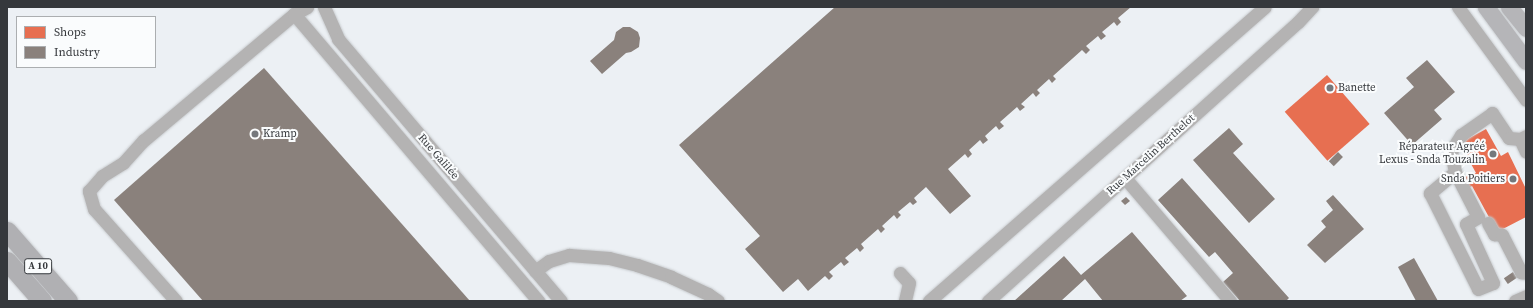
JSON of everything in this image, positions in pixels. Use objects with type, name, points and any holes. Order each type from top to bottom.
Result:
[{"type":"highway","name":"A 10","points":[[7,231],[68,301]]},
{"type":"highway","name":"A 10","points":[[7,261],[42,301]]},
{"type":"main road","points":[[1486,7],[1526,60]]},
{"type":"main road","points":[[1510,7],[1526,28]]},
{"type":"street","points":[[176,301],[94,209],[89,191],[102,176],[123,163],[144,140],[294,14],[307,7]]},
{"type":"street","name":"Rue Galilée","points":[[324,7],[328,18],[343,44],[561,301]]},
{"type":"street","points":[[929,301],[1265,7]]},
{"type":"street","name":"Rue Marcelin Berthelot","points":[[988,301],[1298,22],[1312,7]]},
{"type":"street","points":[[1458,7],[1526,100]]},
{"type":"street","points":[[294,14],[538,301]]},
{"type":"street","points":[[1455,172],[1430,193],[1478,289],[1493,283],[1466,224],[1478,217],[1455,172],[1451,150],[1461,135],[1492,113],[1510,138],[1523,137],[1526,152]]},
{"type":"street","points":[[1125,178],[1230,301]]},
{"type":"street","points":[[1488,222],[1494,234],[1502,235],[1521,272],[1526,273]]},
{"type":"street","points":[[535,271],[549,261],[569,255],[609,258],[637,265],[671,277],[708,294],[718,301]]},
{"type":"street","points":[[900,272],[909,283],[905,301]]},
{"type":"street","points":[[1515,301],[1526,296]]},
{"type":"building: Shops","points":[[1327,75],[1370,124],[1327,161],[1285,112]]},
{"type":"building: Shops","points":[[1486,129],[1501,156],[1508,152],[1526,189],[1526,217],[1497,232],[1472,186],[1467,189],[1462,178],[1476,173],[1470,162],[1463,166],[1459,158],[1465,153],[1460,143]]},
{"type":"building: Industry","points":[[835,7],[1131,7],[1118,18],[1121,22],[1117,26],[1114,22],[1102,32],[1106,36],[1101,40],[1098,36],[1086,46],[1090,50],[1086,54],[1082,50],[1053,76],[1056,79],[1052,83],[1049,79],[1037,90],[1040,93],[1036,97],[1033,93],[1021,104],[1025,107],[1020,111],[1017,107],[1000,122],[1004,126],[999,130],[996,126],[985,136],[988,140],[983,144],[980,140],[969,150],[972,154],[968,158],[965,154],[948,169],[971,196],[950,214],[926,187],[914,198],[917,202],[913,205],[910,202],[898,212],[901,215],[897,219],[894,215],[882,226],[885,229],[881,233],[878,229],[861,244],[864,248],[860,252],[857,248],[845,258],[849,262],[844,266],[841,262],[829,272],[833,276],[829,280],[825,276],[808,291],[798,279],[783,292],[745,249],[760,236],[679,145]]},
{"type":"building: Industry","points":[[623,27],[630,27],[638,32],[640,38],[639,47],[626,53],[602,74],[590,61],[614,40],[616,32]]},
{"type":"building: Industry","points":[[1427,60],[1455,92],[1434,110],[1442,119],[1412,145],[1384,113],[1414,87],[1406,78]]},
{"type":"building: Industry","name":"Kramp","points":[[264,68],[470,301],[203,301],[114,200]]},
{"type":"building: Industry","points":[[1229,128],[1243,144],[1233,153],[1275,199],[1249,223],[1193,160]]},
{"type":"building: Industry","points":[[1338,152],[1343,157],[1334,166],[1329,161]]},
{"type":"building: Industry","points":[[1182,178],[1289,298],[1286,301],[1240,301],[1223,282],[1233,273],[1215,252],[1209,257],[1158,200]]},
{"type":"building: Industry","points":[[1333,195],[1364,229],[1325,263],[1307,245],[1326,227],[1321,221],[1333,210],[1326,201]]},
{"type":"building: Industry","points":[[1126,197],[1130,201],[1125,205],[1121,201]]},
{"type":"building: Industry","points":[[1132,232],[1187,296],[1180,301],[1103,301],[1085,279],[1061,301],[1014,301],[1064,256],[1081,275]]},
{"type":"building: Industry","points":[[1414,258],[1438,301],[1416,301],[1398,267]]},
{"type":"building: Industry","points":[[1513,272],[1517,278],[1508,284],[1504,278]]},
{"type":"place","name":"Banette","points":[[1330,88]]},
{"type":"place","name":"Kramp","points":[[255,134]]},
{"type":"place","name":"Réparateur Agréé Lexus - Snda Touzalin","points":[[1493,154]]},
{"type":"place","name":"Snda Poitiers","points":[[1513,179]]}]
